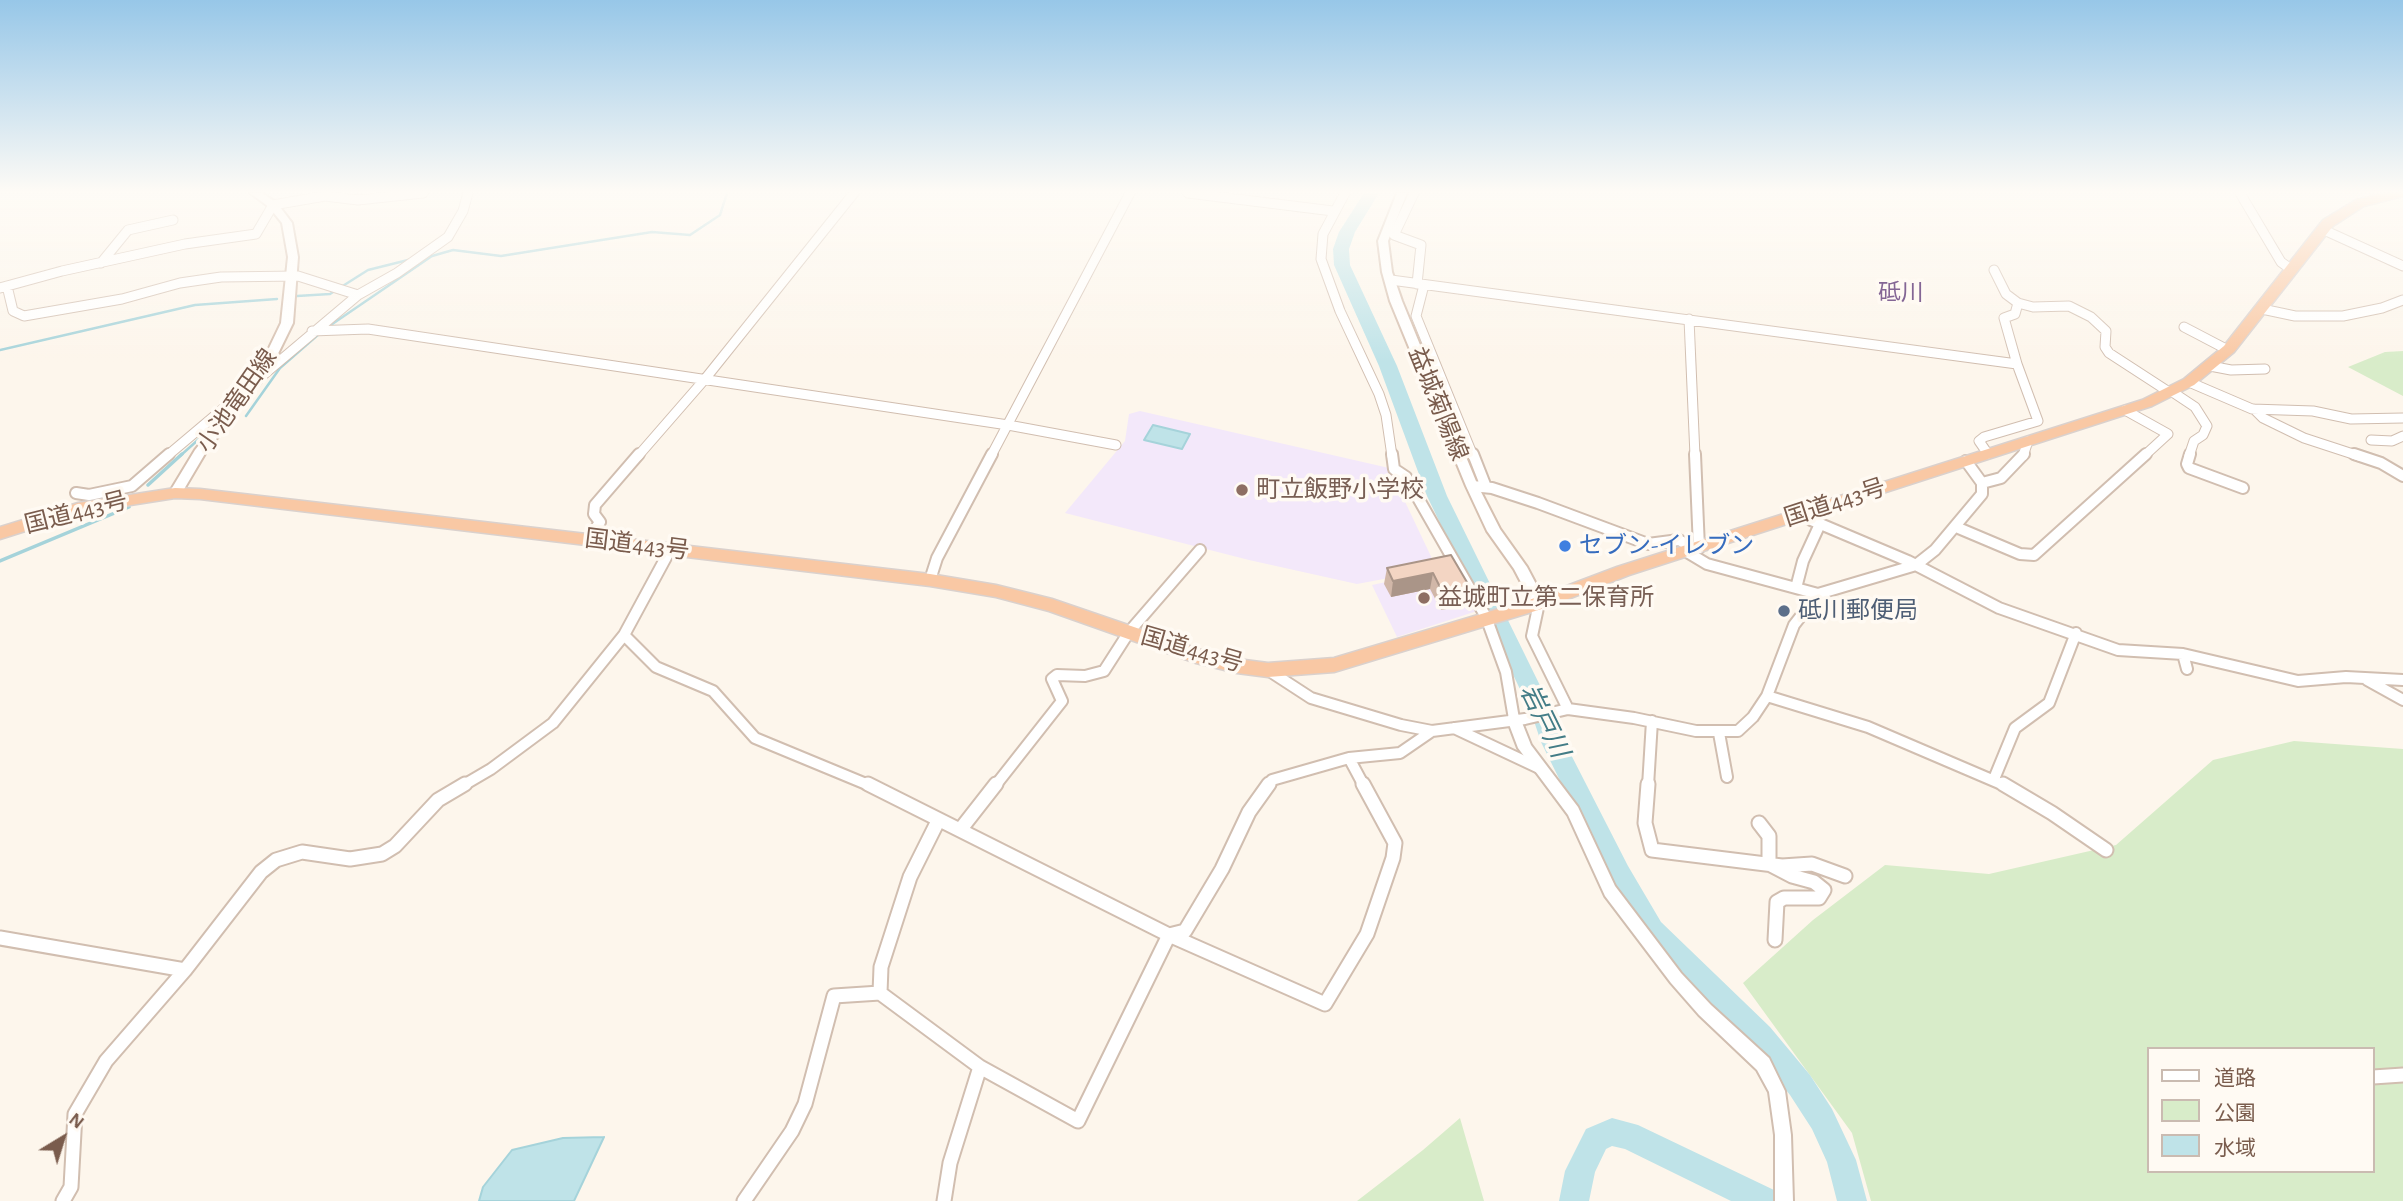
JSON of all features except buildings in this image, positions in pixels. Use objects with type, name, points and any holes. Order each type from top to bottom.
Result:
[{"type":"highway","name":"国道443号","points":[[0,533],[78,509],[175,493],[269,501],[930,580],[996,591],[1052,605],[1202,658],[1268,670],[1334,665],[1533,605],[1623,571],[2125,410],[2170,392],[2189,382],[2228,350],[2308,249]]},
{"type":"main road","name":"小池竜田線","points":[[175,493],[201,450],[263,372],[287,323],[292,249]]},
{"type":"main road","name":"益城菊陽線","points":[[1383,249],[1396,301],[1472,486],[1494,531],[1520,568],[1533,605]]},
{"type":"street","points":[[101,263],[112,249]]},
{"type":"street","points":[[163,249],[4,287],[13,312],[24,316],[122,299],[180,283],[221,278],[291,276],[358,295]]},
{"type":"street","points":[[76,494],[89,495],[132,486],[263,372],[320,330],[358,295],[430,249]]},
{"type":"street","points":[[589,540],[600,522],[594,514],[594,506],[705,379],[809,249]]},
{"type":"street","points":[[930,580],[937,558],[1100,249]]},
{"type":"street","points":[[1322,249],[1321,259],[1340,311],[1379,394],[1394,469],[1406,477],[1486,617],[1506,672],[1525,748],[1573,811],[1610,891],[1641,934],[1705,1010],[1763,1064],[1777,1091],[1783,1135],[1783,1201]]},
{"type":"street","points":[[1421,249],[1416,316],[1486,487]]},
{"type":"street","points":[[2273,249],[2281,262],[2292,270]]},
{"type":"street","points":[[2365,249],[2403,266]]},
{"type":"street","points":[[1994,270],[2006,294],[2018,303],[2033,307],[2069,306],[2085,313],[2106,331],[2105,348],[2124,366],[2146,376],[2195,407],[2207,426],[2203,435],[2194,441],[2187,464],[2189,468],[2243,488]]},
{"type":"street","points":[[1391,280],[2017,364]]},
{"type":"street","points":[[2262,309],[2295,316],[2343,316],[2382,308],[2403,300]]},
{"type":"street","points":[[1988,454],[1979,441],[1984,437],[2038,421],[2017,364],[2004,317],[2015,314],[2018,303]]},
{"type":"street","points":[[1689,319],[1694,550]]},
{"type":"street","points":[[2184,327],[2228,350]]},
{"type":"street","points":[[320,330],[368,329],[1007,425],[1116,445]]},
{"type":"street","points":[[2210,366],[2231,370],[2265,369]]},
{"type":"street","points":[[2189,382],[2255,410],[2313,411],[2351,419],[2400,420]]},
{"type":"street","points":[[1956,527],[2020,554],[2034,555],[2168,434],[2125,410]]},
{"type":"street","points":[[2255,410],[2263,418],[2304,438],[2381,463],[2403,475]]},
{"type":"street","points":[[2371,440],[2392,441],[2403,436]]},
{"type":"street","points":[[1982,483],[2001,478],[2023,457],[2028,441]]},
{"type":"street","points":[[1472,486],[1486,487],[1538,503],[1639,542],[1648,544],[1679,540],[1694,550],[1707,564],[1818,594],[1916,565],[1935,550],[1982,495],[1982,483],[1966,461]]},
{"type":"street","points":[[1803,514],[1820,524],[1916,565],[1999,608],[2118,650],[2183,654],[2298,681],[2346,677],[2403,680]]},
{"type":"street","points":[[1796,588],[1803,561],[1820,524]]},
{"type":"street","points":[[63,1201],[71,1187],[75,1114],[106,1061],[185,971],[261,872],[276,860],[302,852],[351,859],[382,854],[395,846],[438,800],[491,769],[553,723],[624,635],[670,550]]},
{"type":"street","points":[[960,830],[1062,701],[1052,679],[1058,675],[1085,676],[1104,671],[1129,632],[1200,550]]},
{"type":"street","points":[[1268,670],[1311,698],[1401,725],[1432,731],[1568,709],[1719,733],[1738,731],[1753,717],[1767,696],[1794,625],[1818,594]]},
{"type":"street","points":[[1533,605],[1532,636],[1568,709]]},
{"type":"street","points":[[1994,779],[2015,728],[2049,703],[2076,633]]},
{"type":"street","points":[[624,635],[656,667],[713,691],[755,738],[850,775],[1170,935],[1325,1004],[1367,934],[1394,858],[1395,843],[1349,758]]},
{"type":"street","points":[[2183,654],[2187,669]]},
{"type":"street","points":[[2367,680],[2403,700]]},
{"type":"street","points":[[1767,696],[1868,727],[1994,779],[2052,813],[2106,850]]},
{"type":"street","points":[[1652,721],[1645,823],[1652,850],[1769,864],[1812,864],[1845,876]]},
{"type":"street","points":[[1454,727],[1539,768]]},
{"type":"street","points":[[744,1201],[792,1131],[805,1104],[834,996],[880,993],[980,1067],[1077,1121],[1170,935],[1185,931],[1222,869],[1249,813],[1272,780],[1349,758],[1400,753],[1432,731]]},
{"type":"street","points":[[1719,733],[1727,777]]},
{"type":"street","points":[[880,993],[881,967],[910,877],[938,821]]},
{"type":"street","points":[[1759,823],[1769,836],[1769,864]]},
{"type":"street","points":[[1769,864],[1792,876],[1814,882],[1824,890],[1819,898],[1784,898],[1777,902],[1775,940]]},
{"type":"street","points":[[0,938],[185,971]]},
{"type":"street","points":[[943,1201],[950,1163],[980,1067]]},
{"type":"street","points":[[2375,1077],[2403,1075]]},
{"type":"shaded area","name":"町立飯野小学校","points":[[1140,411],[1389,468],[1437,569],[1357,584],[1249,560],[1065,513],[1125,441],[1129,414]]},
{"type":"shaded area","name":"益城町立第二保育所","points":[[1452,568],[1477,611],[1397,637],[1372,585]]},
{"type":"green space","points":[[2403,351],[2403,396],[2348,367],[2385,352]]},
{"type":"green space","points":[[2294,741],[2403,749],[2403,1201],[1871,1201],[1852,1133],[1743,983],[1813,920],[1885,865],[1989,874],[2116,845],[2213,760]]},
{"type":"green space","points":[[1460,1118],[1484,1201],[1357,1201],[1423,1150]]},
{"type":"water","points":[[1153,425],[1190,434],[1182,449],[1144,440]]},
{"type":"water","points":[[604,1137],[574,1201],[479,1201],[483,1187],[512,1150],[563,1138]]},
{"type":"waterway","points":[[325,329],[432,256],[453,250],[501,256],[545,249]]},
{"type":"waterway","name":"岩戸川","points":[[1341,249],[1342,265],[1388,366],[1437,496],[1542,712],[1553,742],[1619,874],[1652,930],[1760,1036],[1800,1085],[1822,1119],[1841,1160],[1852,1201]]},
{"type":"waterway","points":[[297,296],[330,294],[368,270],[412,259]]},
{"type":"waterway","points":[[0,350],[195,305],[277,299]]},
{"type":"waterway","points":[[246,416],[280,368],[319,334]]},
{"type":"waterway","points":[[180,456],[199,439]]},
{"type":"waterway","points":[[148,485],[182,454]]},
{"type":"waterway","points":[[0,561],[129,507]]},
{"type":"waterway","name":"岩戸川","points":[[1574,1201],[1580,1171],[1588,1153],[1596,1139],[1612,1132],[1628,1135],[1763,1201]]},
{"type":"place","name":"町立飯野小学校","points":[[1242,490]]},
{"type":"place","name":"セブン-イレブン","points":[[1565,546]]},
{"type":"place","name":"益城町立第二保育所","points":[[1424,598]]},
{"type":"place","name":"砥川郵便局","points":[[1784,611]]},
{"type":"district","name":"砥川","points":[[1901,293]]}]
